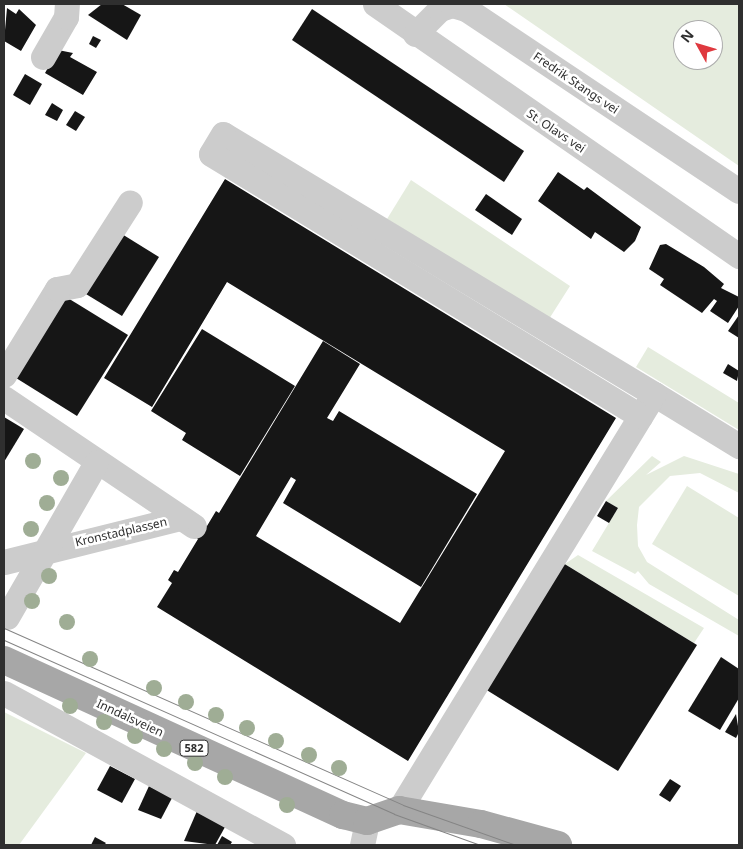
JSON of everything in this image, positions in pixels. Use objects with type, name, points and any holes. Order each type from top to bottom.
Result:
[{"type":"main road","name":"Inndalsveien","points":[[4,660],[343,815],[364,833],[399,810],[481,824],[558,845]]},
{"type":"street","points":[[43,57],[66,17],[67,4]]},
{"type":"street","name":"St. Olavs vei","points":[[375,4],[415,34],[739,256]]},
{"type":"street","name":"Fredrik Stangs vei","points":[[415,34],[440,9],[452,5],[466,9],[739,191]]},
{"type":"street","points":[[640,416],[211,154],[223,134],[739,446]]},
{"type":"street","points":[[4,376],[57,289],[77,285],[130,202]]},
{"type":"street","points":[[399,810],[654,394]]},
{"type":"street","points":[[4,398],[96,463]]},
{"type":"street","name":"Kronstadplassen","points":[[4,562],[47,550],[187,522],[96,463],[47,550],[7,617]]},
{"type":"street","points":[[4,693],[282,845]]},
{"type":"shaded area","points":[[504,4],[739,4],[739,166]]},
{"type":"shaded area","points":[[411,180],[570,286],[549,319],[387,219]]},
{"type":"shaded area","points":[[648,347],[739,403],[739,430],[636,367]]},
{"type":"shaded area","points":[[652,456],[661,462],[646,475],[684,456],[739,474],[739,493],[700,473],[670,476],[639,507],[637,525],[638,546],[647,562],[739,620],[739,636],[649,584],[638,571],[635,574],[592,551],[618,508],[606,501]]},
{"type":"shaded area","points":[[687,486],[739,518],[739,596],[652,544]]},
{"type":"shaded area","points":[[578,555],[704,628],[694,643],[565,564]]},
{"type":"shaded area","points":[[4,712],[86,753],[19,845],[4,845]]},
{"type":"building","points":[[102,4],[122,4],[141,15],[127,40],[88,15]]},
{"type":"building","points":[[7,8],[16,14],[19,9],[36,25],[21,51],[4,41]]},
{"type":"building","points":[[312,9],[524,151],[504,182],[292,40]]},
{"type":"building","points":[[93,36],[101,40],[96,48],[89,44]]},
{"type":"building","points":[[58,50],[73,53],[70,57],[97,72],[83,95],[45,73]]},
{"type":"building","points":[[25,74],[42,84],[30,105],[13,95]]},
{"type":"building","points":[[52,103],[63,110],[57,121],[45,115]]},
{"type":"building","points":[[75,111],[85,117],[76,131],[66,125]]},
{"type":"building","points":[[558,172],[584,190],[587,187],[641,227],[635,241],[624,252],[595,232],[591,239],[538,201]]},
{"type":"building","points":[[225,179],[616,418],[408,761],[157,607],[172,583],[168,580],[174,570],[178,572],[198,539],[190,533],[197,520],[207,526],[216,511],[219,513],[323,341],[360,364],[327,418],[333,421],[339,411],[477,494],[421,587],[283,503],[296,480],[291,477],[256,536],[400,623],[505,451],[227,282],[152,407],[104,378]]},
{"type":"building","points":[[486,194],[522,219],[512,235],[475,210]]},
{"type":"building","points":[[117,231],[159,257],[122,316],[81,291]]},
{"type":"building","points":[[666,244],[704,267],[724,284],[721,288],[739,297],[739,306],[728,323],[710,311],[717,301],[714,299],[702,313],[660,285],[664,279],[649,269],[660,245]]},
{"type":"building","points":[[58,292],[128,335],[77,416],[8,373]]},
{"type":"building","points":[[739,315],[739,338],[728,331]]},
{"type":"building","points":[[202,329],[295,386],[240,476],[182,440],[186,433],[151,411]]},
{"type":"building","points":[[728,364],[739,371],[737,381],[723,373]]},
{"type":"building","points":[[4,417],[24,429],[4,462]]},
{"type":"building","points":[[606,501],[618,508],[609,523],[597,516]]},
{"type":"building","points":[[563,563],[697,645],[618,771],[485,689]]},
{"type":"building","points":[[721,657],[739,669],[739,698],[720,730],[688,711]]},
{"type":"building","points":[[736,714],[739,732],[736,738],[725,732]]},
{"type":"building","points":[[110,766],[135,779],[122,803],[97,790]]},
{"type":"building","points":[[670,779],[681,786],[670,802],[659,795]]},
{"type":"building","points":[[149,786],[172,798],[161,819],[138,810]]},
{"type":"building","points":[[197,811],[225,827],[215,845],[184,841]]},
{"type":"building","points":[[222,836],[232,842],[230,845],[217,845]]},
{"type":"building","points":[[95,837],[106,843],[104,845],[91,845]]},
{"type":"tram line","points":[[4,628],[403,805],[516,845]]},
{"type":"tram line","points":[[4,640],[394,814],[480,845]]}]
